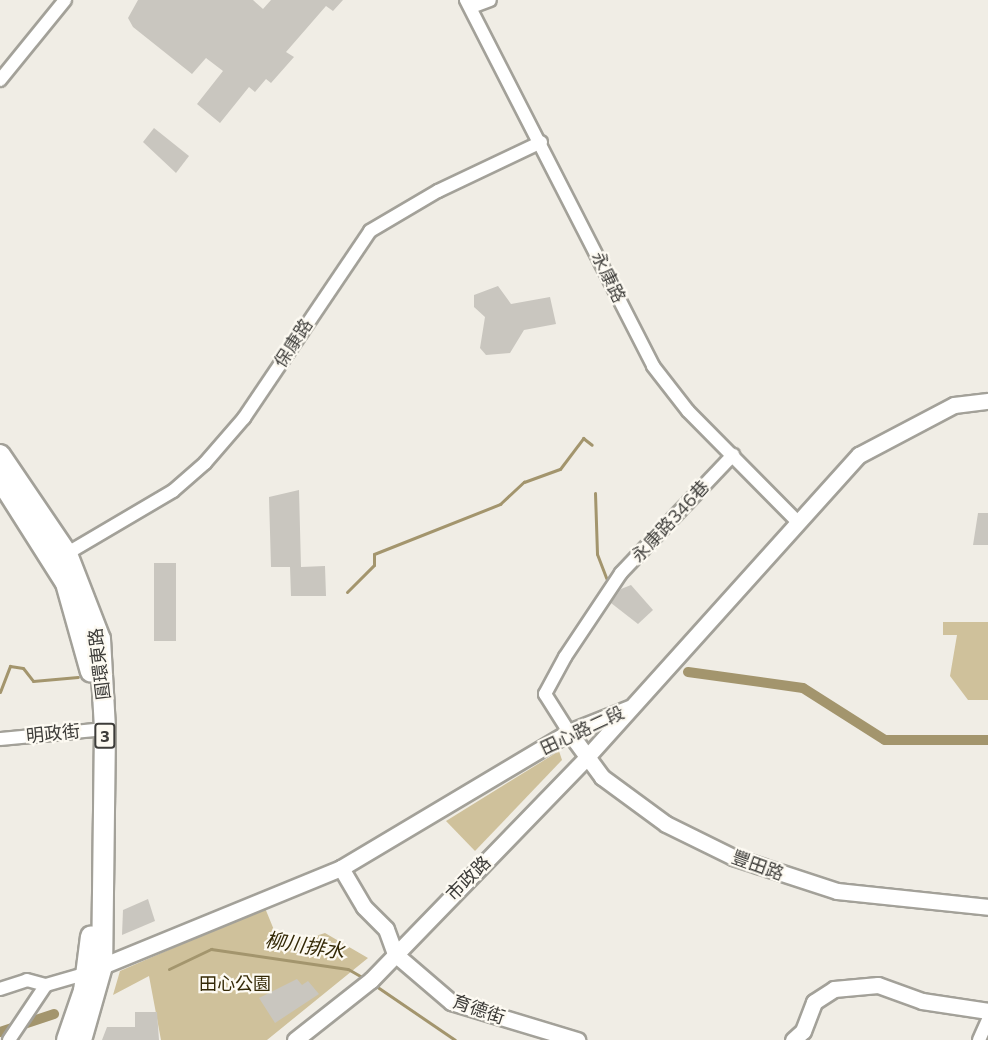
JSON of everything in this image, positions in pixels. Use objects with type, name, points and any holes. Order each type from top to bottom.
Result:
[{"type":"main road","name":"圓環東路","points":[[0,455],[61,558],[100,639],[95,970],[81,1040]]},
{"type":"main road","name":"圓環東路","points":[[0,479],[61,558]]},
{"type":"main road","name":"圓環東路","points":[[67,1040],[95,970]]},
{"type":"street","points":[[0,80],[65,0]]},
{"type":"street","points":[[469,3],[490,0]]},
{"type":"street","name":"永康路","points":[[469,3],[653,366],[678,400],[797,521]]},
{"type":"street","name":"保康路","points":[[61,558],[173,491],[205,463],[244,418],[370,231],[438,191],[541,142]]},
{"type":"street","name":"田心路二段","points":[[95,970],[341,868],[569,732],[632,707],[797,521],[859,455],[887,436],[954,405],[988,401]]},
{"type":"street","name":"永康路346巷","points":[[569,732],[544,694],[609,588],[733,455]]},
{"type":"street","name":"市政路","points":[[296,1040],[365,985],[586,758],[632,707]]},
{"type":"street","name":"明政街","points":[[0,739],[99,729]]},
{"type":"street","name":"豐田路","points":[[569,732],[602,777],[666,824],[733,857],[837,891],[988,907]]},
{"type":"street","points":[[341,868],[364,907],[386,929],[395,954]]},
{"type":"street","name":"育德街","points":[[395,954],[451,1002],[577,1040]]},
{"type":"street","points":[[0,989],[27,980],[46,985],[95,970]]},
{"type":"street","points":[[9,1040],[46,985]]},
{"type":"street","points":[[793,1040],[803,1031],[814,1002],[834,988],[878,985],[922,1001],[988,1011]]},
{"type":"street","points":[[979,1040],[988,1020]]},
{"type":"green space","points":[[943,622],[988,622],[988,700],[968,700],[950,676],[957,635],[943,635]]},
{"type":"green space","points":[[559,751],[562,760],[475,851],[446,821]]},
{"type":"green space","name":"田心公園","points":[[265,908],[281,947],[325,933],[368,958],[267,1040],[161,1040],[149,976],[113,995],[120,971]]},
{"type":"building","points":[[138,0],[253,0],[263,9],[271,0],[343,0],[333,11],[326,6],[286,52],[294,57],[271,83],[266,79],[255,92],[249,87],[220,123],[197,104],[223,71],[206,58],[192,74],[133,27],[128,18]]},
{"type":"building","points":[[154,128],[189,156],[176,173],[143,142]]},
{"type":"building","points":[[498,286],[511,304],[550,297],[556,324],[524,330],[510,353],[486,355],[480,348],[485,317],[474,307],[474,295]]},
{"type":"building","points":[[299,490],[301,567],[325,566],[326,596],[291,596],[290,567],[271,567],[269,497]]},
{"type":"building","points":[[978,513],[988,513],[988,545],[973,545]]},
{"type":"building","points":[[154,563],[176,563],[176,641],[154,641]]},
{"type":"building","points":[[631,585],[653,610],[638,624],[611,603],[621,589]]},
{"type":"building","points":[[148,899],[155,921],[122,935],[123,910]]},
{"type":"building","points":[[297,979],[302,985],[308,981],[319,994],[275,1023],[259,998]]},
{"type":"building","points":[[135,1012],[157,1012],[159,1040],[102,1040],[107,1027],[135,1027]]},
{"type":"waterway","points":[[347,592],[374,565],[374,554],[500,504],[524,482],[560,469],[583,438],[592,445]]},
{"type":"waterway","points":[[595,493],[597,554],[606,578]]},
{"type":"waterway","points":[[0,692],[10,666],[23,668],[33,681],[78,677]]},
{"type":"waterway","points":[[688,672],[803,688],[885,740],[988,740]]},
{"type":"waterway","name":"柳川排水","points":[[169,969],[211,949],[348,969],[365,979]]},
{"type":"waterway","name":"柳川排水","points":[[373,984],[455,1040]]},
{"type":"waterway","name":"柳川排水","points":[[0,1032],[54,1014]]}]
